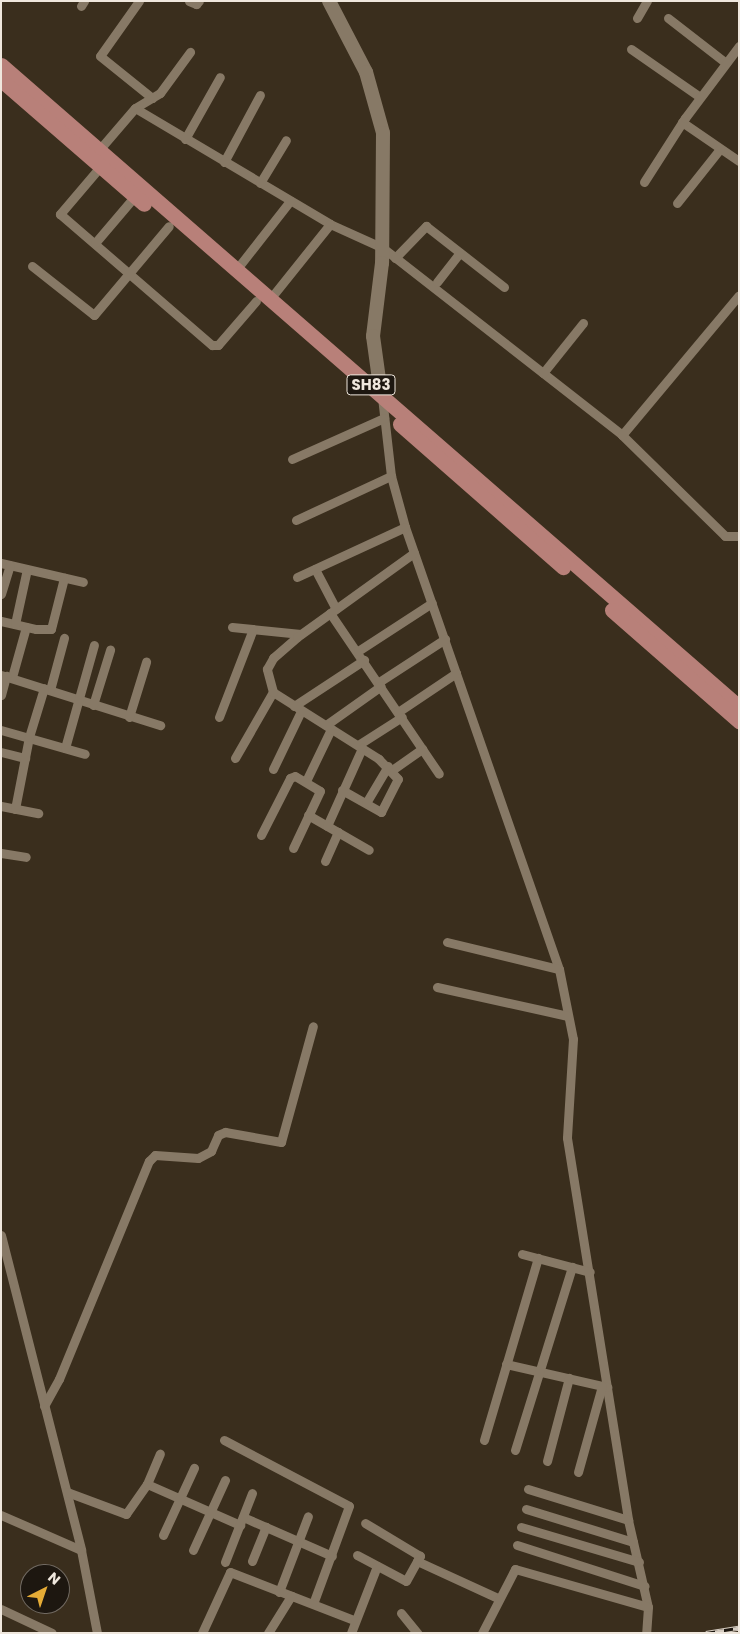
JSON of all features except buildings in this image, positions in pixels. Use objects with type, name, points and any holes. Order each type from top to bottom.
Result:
[{"type":"main road","name":"SH83","points":[[1,65],[236,270],[263,300]]},
{"type":"main road","name":"SH83","points":[[2,84],[169,226],[263,300],[382,406],[739,706]]},
{"type":"main road","name":"SH83","points":[[574,569],[739,721]]},
{"type":"street","points":[[139,1],[100,56],[152,98]]},
{"type":"street","points":[[189,1],[196,4],[199,1]]},
{"type":"street","points":[[328,1],[344,27],[366,72],[383,133],[382,248],[373,336],[391,476],[405,527],[559,969],[573,1039],[568,1138],[590,1272],[604,1386],[628,1520],[648,1606],[646,1633]]},
{"type":"street","points":[[341,1],[344,27]]},
{"type":"street","points":[[637,18],[647,1]]},
{"type":"street","points":[[668,18],[726,63]]},
{"type":"street","points":[[644,182],[682,122],[739,46]]},
{"type":"street","points":[[631,49],[700,97]]},
{"type":"street","points":[[100,150],[135,108],[152,98],[190,52]]},
{"type":"street","points":[[185,138],[220,77]]},
{"type":"street","points":[[224,162],[260,95]]},
{"type":"street","points":[[135,108],[330,224],[382,248],[622,435],[725,536],[730,539],[739,536]]},
{"type":"street","points":[[682,122],[739,161]]},
{"type":"street","points":[[260,183],[286,140]]},
{"type":"street","points":[[677,203],[720,149]]},
{"type":"street","points":[[100,167],[60,214],[216,346],[263,300],[330,224]]},
{"type":"street","points":[[95,243],[135,196]]},
{"type":"street","points":[[236,270],[290,201]]},
{"type":"street","points":[[32,266],[94,315],[169,226]]},
{"type":"street","points":[[395,258],[423,226],[504,287]]},
{"type":"street","points":[[437,282],[460,253]]},
{"type":"street","points":[[622,435],[739,294]]},
{"type":"street","points":[[543,373],[583,323]]},
{"type":"street","points":[[292,459],[382,406]]},
{"type":"street","points":[[296,520],[391,476]]},
{"type":"street","points":[[297,577],[405,527]]},
{"type":"street","points":[[342,790],[382,811],[398,781],[390,768],[273,692],[267,669],[273,658],[301,634],[414,553]]},
{"type":"street","points":[[1,594],[6,564],[84,582]]},
{"type":"street","points":[[15,624],[27,569]]},
{"type":"street","points":[[315,569],[333,611],[438,774]]},
{"type":"street","points":[[1,621],[46,631],[53,626],[64,578]]},
{"type":"street","points":[[358,652],[432,603]]},
{"type":"street","points":[[1,695],[6,676],[26,627]]},
{"type":"street","points":[[232,627],[301,634]]},
{"type":"street","points":[[219,717],[253,629]]},
{"type":"street","points":[[15,809],[29,737],[64,638]]},
{"type":"street","points":[[306,781],[328,727],[380,684],[445,639]]},
{"type":"street","points":[[65,748],[77,699],[94,644]]},
{"type":"street","points":[[93,705],[110,650]]},
{"type":"street","points":[[273,769],[297,709],[364,660]]},
{"type":"street","points":[[129,717],[146,662]]},
{"type":"street","points":[[327,826],[360,747],[400,714],[456,673]]},
{"type":"street","points":[[6,676],[129,717],[160,725]]},
{"type":"street","points":[[235,758],[273,692]]},
{"type":"street","points":[[1,730],[85,754]]},
{"type":"street","points":[[366,803],[390,768],[422,749]]},
{"type":"street","points":[[1,752],[25,758]]},
{"type":"street","points":[[261,835],[290,778],[306,781],[320,791],[293,848]]},
{"type":"street","points":[[1,806],[38,812]]},
{"type":"street","points":[[308,815],[369,850]]},
{"type":"street","points":[[325,861],[338,832]]},
{"type":"street","points":[[2,856],[26,857]]},
{"type":"street","points":[[447,942],[559,969]]},
{"type":"street","points":[[437,987],[568,1016]]},
{"type":"street","points":[[44,1406],[59,1379],[149,1161],[156,1156],[198,1158],[211,1151],[218,1135],[225,1132],[281,1142],[313,1026]]},
{"type":"street","points":[[1,1235],[81,1550],[97,1633]]},
{"type":"street","points":[[522,1254],[590,1272]]},
{"type":"street","points":[[484,1440],[538,1258]]},
{"type":"street","points":[[514,1450],[572,1267]]},
{"type":"street","points":[[506,1364],[604,1386]]},
{"type":"street","points":[[547,1461],[569,1378]]},
{"type":"street","points":[[578,1472],[604,1386]]},
{"type":"street","points":[[224,1440],[349,1506],[313,1604]]},
{"type":"street","points":[[67,1492],[122,1514],[130,1510],[147,1484],[160,1454]]},
{"type":"street","points":[[163,1535],[194,1468]]},
{"type":"street","points":[[193,1550],[225,1480]]},
{"type":"street","points":[[147,1484],[211,1512],[266,1527],[332,1556]]},
{"type":"street","points":[[528,1489],[628,1520]]},
{"type":"street","points":[[225,1562],[252,1493]]},
{"type":"street","points":[[526,1510],[633,1542]]},
{"type":"street","points":[[1,1515],[81,1550]]},
{"type":"street","points":[[279,1592],[308,1516]]},
{"type":"street","points":[[357,1556],[407,1580],[418,1560],[418,1552],[365,1523]]},
{"type":"street","points":[[252,1562],[266,1527]]},
{"type":"street","points":[[520,1527],[638,1562]]},
{"type":"street","points":[[517,1545],[644,1586]]},
{"type":"street","points":[[418,1560],[498,1598]]},
{"type":"street","points":[[352,1633],[354,1620],[377,1566]]},
{"type":"street","points":[[482,1633],[510,1572],[518,1569],[648,1606]]},
{"type":"street","points":[[202,1633],[228,1574],[354,1620]]},
{"type":"street","points":[[268,1633],[291,1596]]},
{"type":"street","points":[[1,1609],[52,1633]]},
{"type":"street","points":[[401,1612],[417,1633]]},
{"type":"railway","points":[[706,1633],[739,1628]]}]
